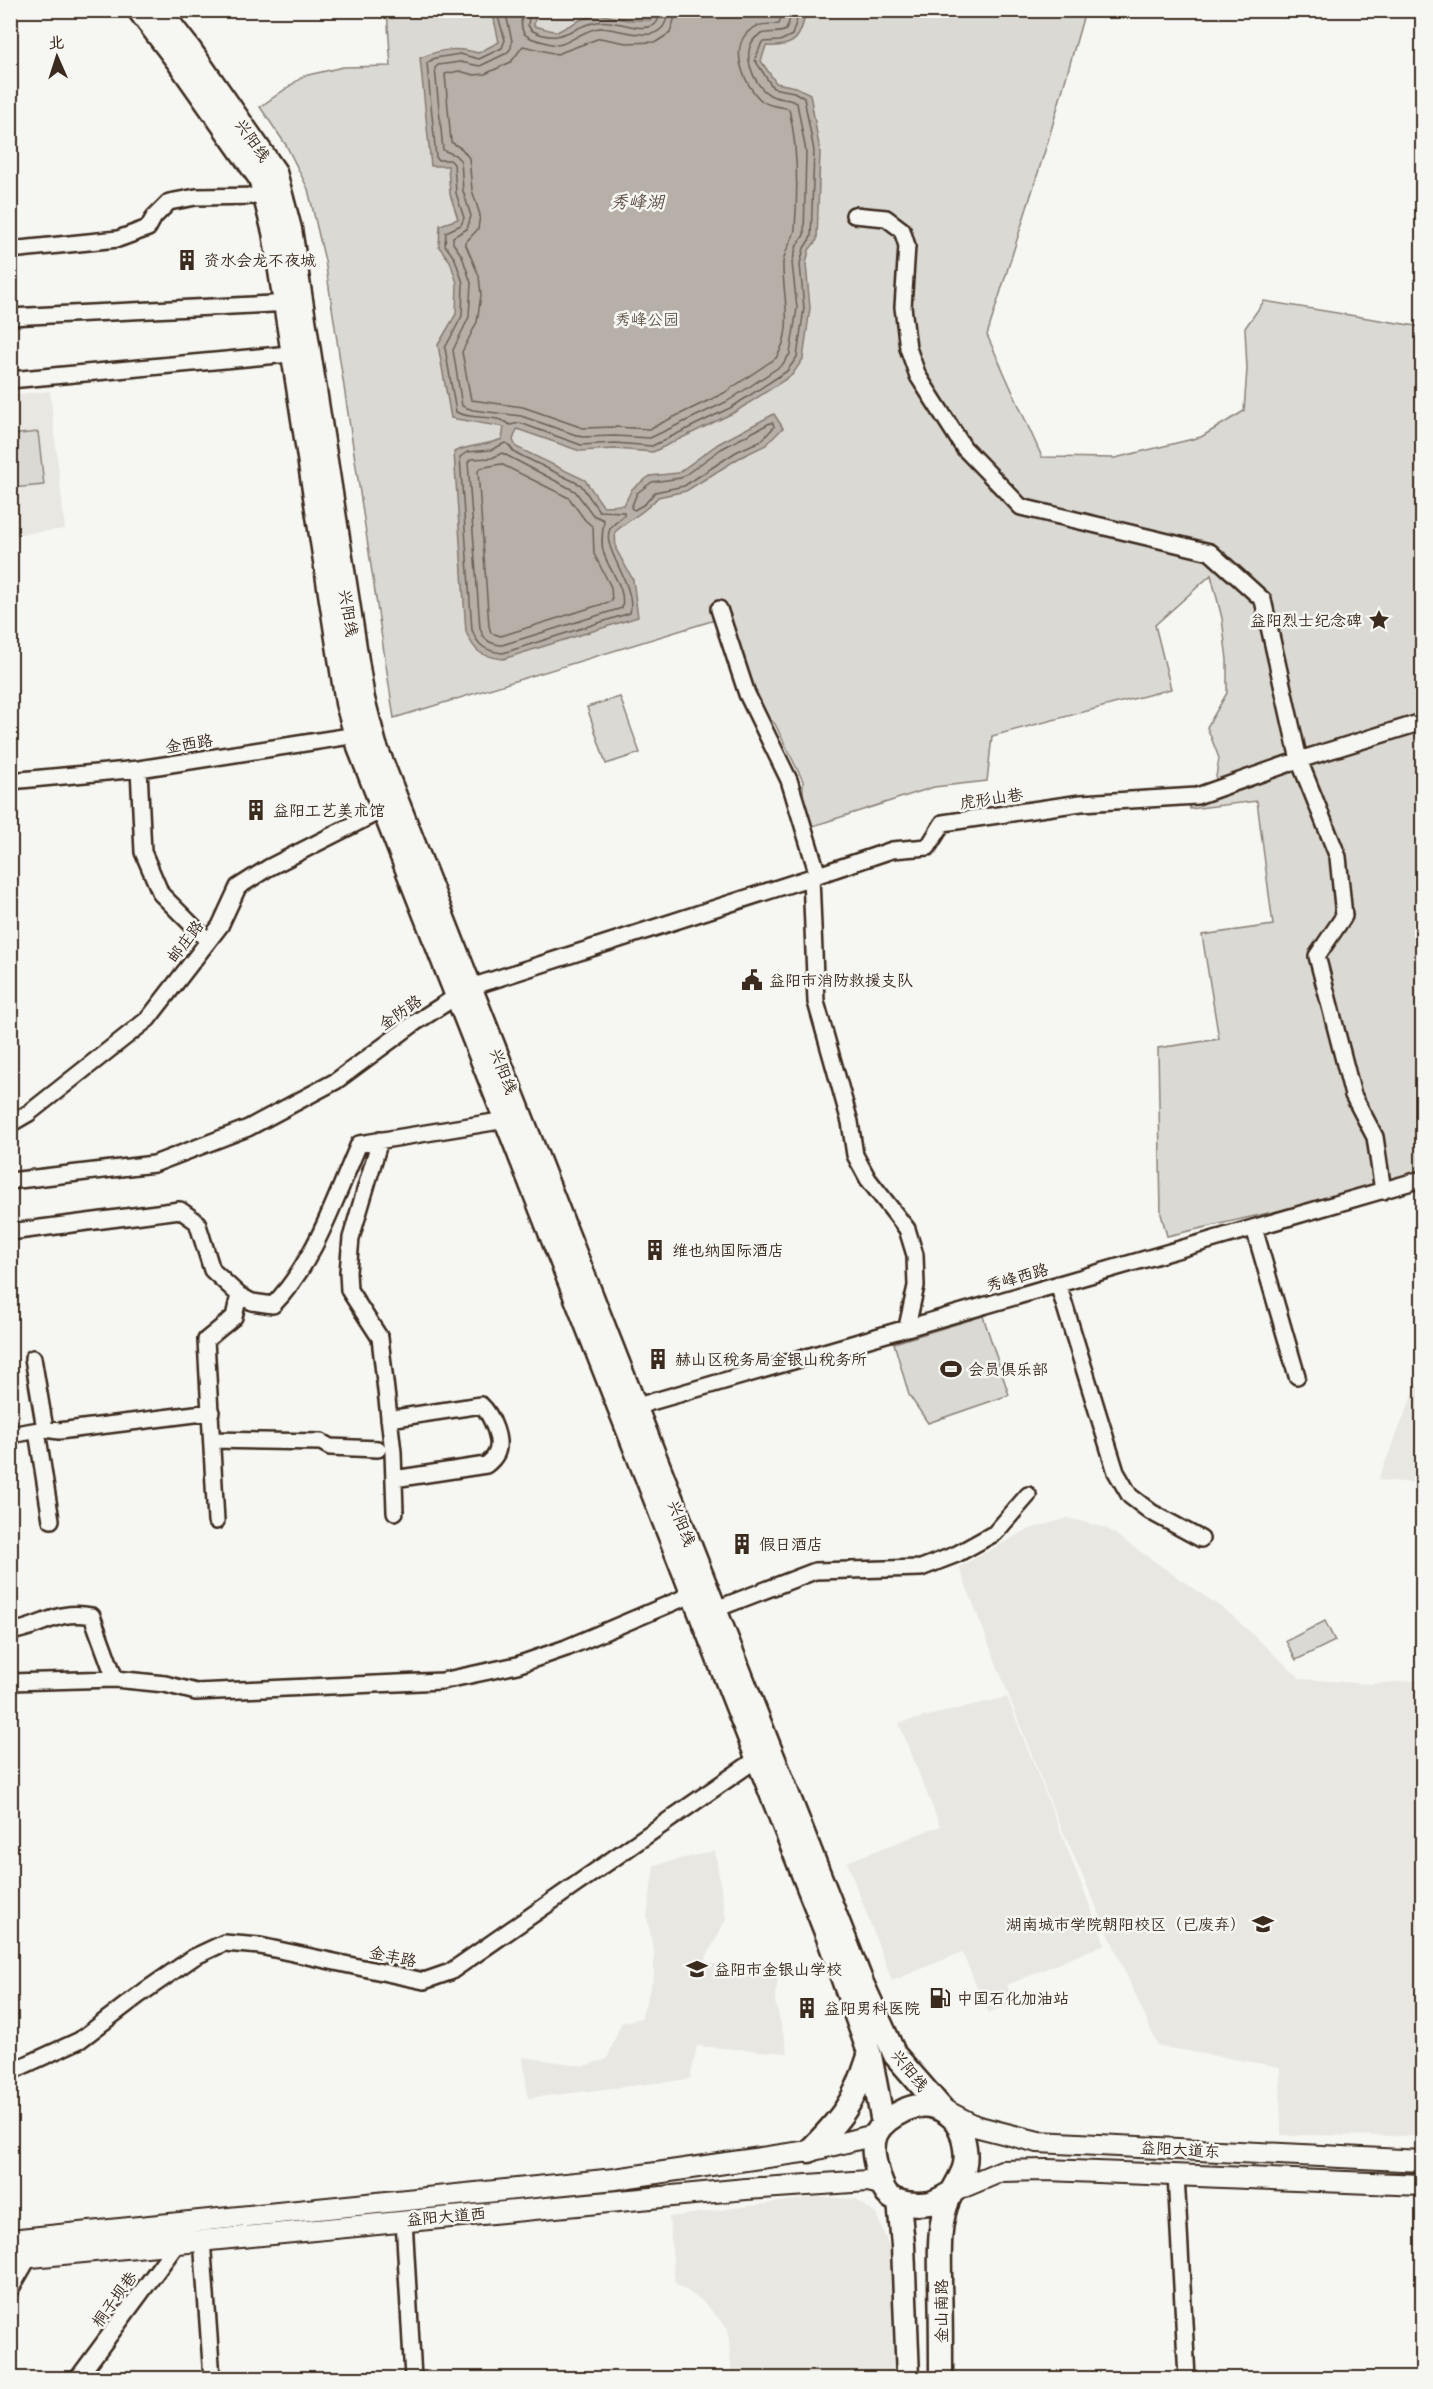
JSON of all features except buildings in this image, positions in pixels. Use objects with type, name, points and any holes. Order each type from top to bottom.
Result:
[{"type":"highway","name":"兴阳线","points":[[139,10],[260,178],[293,303],[363,699],[364,734],[628,1408],[693,1594],[895,2055],[943,2110]]},
{"type":"highway","name":"兴阳线","points":[[159,10],[190,50],[275,172],[290,229],[293,303]]},
{"type":"highway","name":"兴阳线","points":[[464,991],[506,1120],[716,1609],[870,2055],[879,2129]]},
{"type":"highway","points":[[809,2151],[838,2122],[859,2090],[870,2055]]},
{"type":"highway","points":[[930,2105],[943,2110],[954,2117],[967,2155],[964,2170],[954,2191],[931,2203],[899,2201],[888,2196],[881,2184],[872,2152],[879,2129],[910,2107],[930,2105]]},
{"type":"highway","name":"金山南路","points":[[941,2375],[940,2243],[946,2206],[954,2191]]},
{"type":"highway","points":[[899,2201],[908,2375],[941,2375]]},
{"type":"main road","name":"益阳大道东","points":[[943,2110],[975,2126],[1038,2142],[1422,2161]]},
{"type":"main road","name":"益阳大道西","points":[[10,2240],[615,2179],[809,2151],[879,2129]]},
{"type":"main road","points":[[1080,2171],[1081,2144]]},
{"type":"main road","points":[[954,2191],[1002,2171],[1080,2171],[1422,2185]]},
{"type":"main road","name":"益阳大道西","points":[[20,2258],[179,2241],[808,2183],[868,2181],[881,2184]]},
{"type":"street","points":[[10,250],[118,239],[148,228],[154,217],[169,202],[196,197],[265,196]]},
{"type":"street","points":[[854,215],[886,218],[902,230],[907,246],[903,307],[908,348],[918,376],[964,448],[1021,507],[1210,552],[1263,600],[1299,760],[1338,857],[1344,916],[1317,956],[1353,1095],[1375,1137],[1383,1191]]},
{"type":"street","points":[[10,317],[293,303]]},
{"type":"street","points":[[10,380],[301,353]]},
{"type":"street","points":[[719,609],[747,694],[789,780],[814,876],[816,1002],[850,1122],[855,1155],[868,1179],[907,1229],[915,1255],[916,1286],[907,1327]]},
{"type":"street","name":"虎形山巷","points":[[814,876],[892,850],[928,847],[943,823],[1081,803],[1197,796],[1299,760],[1422,722]]},
{"type":"street","name":"金西路","points":[[10,781],[139,769],[364,734]]},
{"type":"street","points":[[139,769],[143,852],[161,894],[208,941]]},
{"type":"street","name":"邮庄路","points":[[10,1124],[29,1113],[148,1019],[220,926],[238,887],[268,868],[391,806]]},
{"type":"street","name":"金防路","points":[[10,1181],[154,1164],[248,1128],[336,1081],[416,1022],[464,991],[814,876]]},
{"type":"street","points":[[10,1232],[180,1210],[197,1222],[212,1270],[239,1295],[252,1302],[273,1305],[285,1293],[311,1252],[359,1144],[506,1120]]},
{"type":"street","points":[[380,1140],[351,1238],[348,1272],[349,1290],[380,1338],[389,1419],[395,1512]]},
{"type":"street","name":"秀峰西路","points":[[628,1408],[1422,1179]]},
{"type":"street","points":[[1254,1228],[1297,1376]]},
{"type":"street","points":[[1058,1284],[1116,1472],[1130,1496],[1151,1512],[1201,1539]]},
{"type":"street","points":[[216,1521],[206,1340],[234,1317],[239,1295]]},
{"type":"street","points":[[33,1359],[51,1520]]},
{"type":"street","points":[[389,1419],[481,1405],[490,1413],[499,1446],[496,1455],[486,1465],[394,1479]]},
{"type":"street","points":[[10,1435],[211,1412]]},
{"type":"street","points":[[212,1440],[321,1442],[330,1447],[378,1449]]},
{"type":"street","points":[[716,1609],[815,1571],[921,1568],[957,1554],[995,1533],[1028,1495]]},
{"type":"street","points":[[10,1682],[115,1678],[165,1684],[196,1692],[442,1681],[517,1665],[567,1648],[693,1594]]},
{"type":"street","points":[[10,1632],[25,1630],[54,1617],[74,1613],[92,1617],[115,1678]]},
{"type":"street","name":"金丰路","points":[[10,2072],[80,2040],[194,1957],[224,1943],[260,1946],[424,1981],[450,1972],[764,1753]]},
{"type":"street","points":[[1176,2175],[1187,2379]]},
{"type":"street","points":[[404,2220],[413,2379]]},
{"type":"street","points":[[202,2239],[212,2379]]},
{"type":"street","name":"桐子坝巷","points":[[78,2379],[179,2241]]},
{"type":"street","points":[[10,2290],[20,2258]]},
{"type":"shaded area","points":[[50,391],[65,529],[11,535],[11,395]]},
{"type":"shaded area","points":[[1422,1382],[1422,1483],[1378,1480],[1415,1389]]},
{"type":"shaded area","name":"湖南城市学院朝阳校区（已废弃）","points":[[1068,1518],[1106,1528],[1229,1613],[1301,1679],[1370,1684],[1422,1680],[1422,2136],[1281,2135],[1280,2067],[1158,2046],[1050,1802],[959,1567],[1027,1530]]},
{"type":"shaded area","points":[[1007,1697],[1105,1944],[1007,1985],[1014,2003],[988,2013],[962,1952],[892,1981],[847,1862],[940,1826],[899,1723]]},
{"type":"shaded area","name":"益阳市金银山学校","points":[[715,1851],[726,1919],[704,1962],[778,1977],[775,2001],[788,2053],[697,2046],[690,2079],[528,2098],[523,2057],[584,2066],[607,2059],[621,2023],[641,2018],[654,1976],[654,1951],[647,1917],[654,1865]]},
{"type":"shaded area","points":[[818,2197],[856,2199],[876,2214],[895,2262],[899,2378],[732,2378],[728,2328],[701,2300],[675,2283],[669,2217]]},
{"type":"green space","name":"秀峰公园","points":[[387,11],[1085,11],[1048,141],[987,335],[1042,457],[1115,458],[1201,437],[1244,411],[1247,369],[1245,328],[1264,301],[1422,327],[1422,1175],[1387,1186],[1167,1236],[1161,1214],[1158,1048],[1219,1039],[1202,935],[1273,925],[1257,801],[1190,809],[1187,791],[1215,783],[1219,758],[1207,727],[1227,693],[1227,660],[1222,618],[1211,575],[1155,625],[1171,689],[992,736],[987,781],[934,787],[810,827],[803,803],[803,781],[775,724],[758,708],[728,616],[394,718],[325,261],[308,189],[286,145],[260,107],[304,76],[343,67],[391,66]]},
{"type":"green space","points":[[38,432],[44,485],[11,488],[11,435]]},
{"type":"green space","points":[[620,697],[640,753],[606,764],[587,707]]},
{"type":"green space","name":"会员俱乐部","points":[[983,1316],[1009,1395],[928,1423],[909,1395],[894,1343]]},
{"type":"green space","points":[[1325,1621],[1335,1641],[1296,1660],[1286,1641]]},
{"type":"water","name":"秀峰湖","points":[[446,11],[536,11],[534,26],[557,32],[580,20],[599,14],[627,20],[651,20],[655,11],[806,11],[802,28],[795,39],[784,45],[766,46],[761,61],[776,83],[796,87],[810,94],[820,151],[817,240],[809,250],[806,264],[810,308],[803,359],[792,375],[735,412],[653,452],[615,449],[580,451],[517,429],[513,440],[516,447],[585,480],[603,506],[624,505],[632,489],[650,476],[678,473],[718,444],[774,414],[783,428],[766,445],[739,458],[686,491],[658,497],[615,532],[616,549],[633,580],[638,617],[503,659],[484,655],[472,645],[466,632],[454,452],[502,439],[504,427],[451,418],[438,345],[456,314],[457,283],[450,261],[439,247],[440,225],[458,219],[450,194],[448,166],[431,166],[420,58],[449,50],[478,53],[499,42],[493,15]]},
{"type":"place","name":"资水会龙不夜城","points":[[187,260]]},
{"type":"place","name":"益阳烈士纪念碑","points":[[1379,620]]},
{"type":"place","name":"益阳工艺美术馆","points":[[256,810]]},
{"type":"place","name":"益阳市消防救援支队","points":[[752,980]]},
{"type":"place","name":"维也纳国际酒店","points":[[655,1250]]},
{"type":"place","name":"赫山区税务局金银山税务所","points":[[658,1359]]},
{"type":"place","name":"会员俱乐部","points":[[951,1369]]},
{"type":"place","name":"假日酒店","points":[[742,1544]]},
{"type":"place","name":"湖南城市学院朝阳校区（已废弃）","points":[[1263,1924]]},
{"type":"place","name":"益阳市金银山学校","points":[[697,1969]]},
{"type":"place","name":"中国石化加油站","points":[[940,1998]]},
{"type":"place","name":"益阳男科医院","points":[[807,2008]]}]
